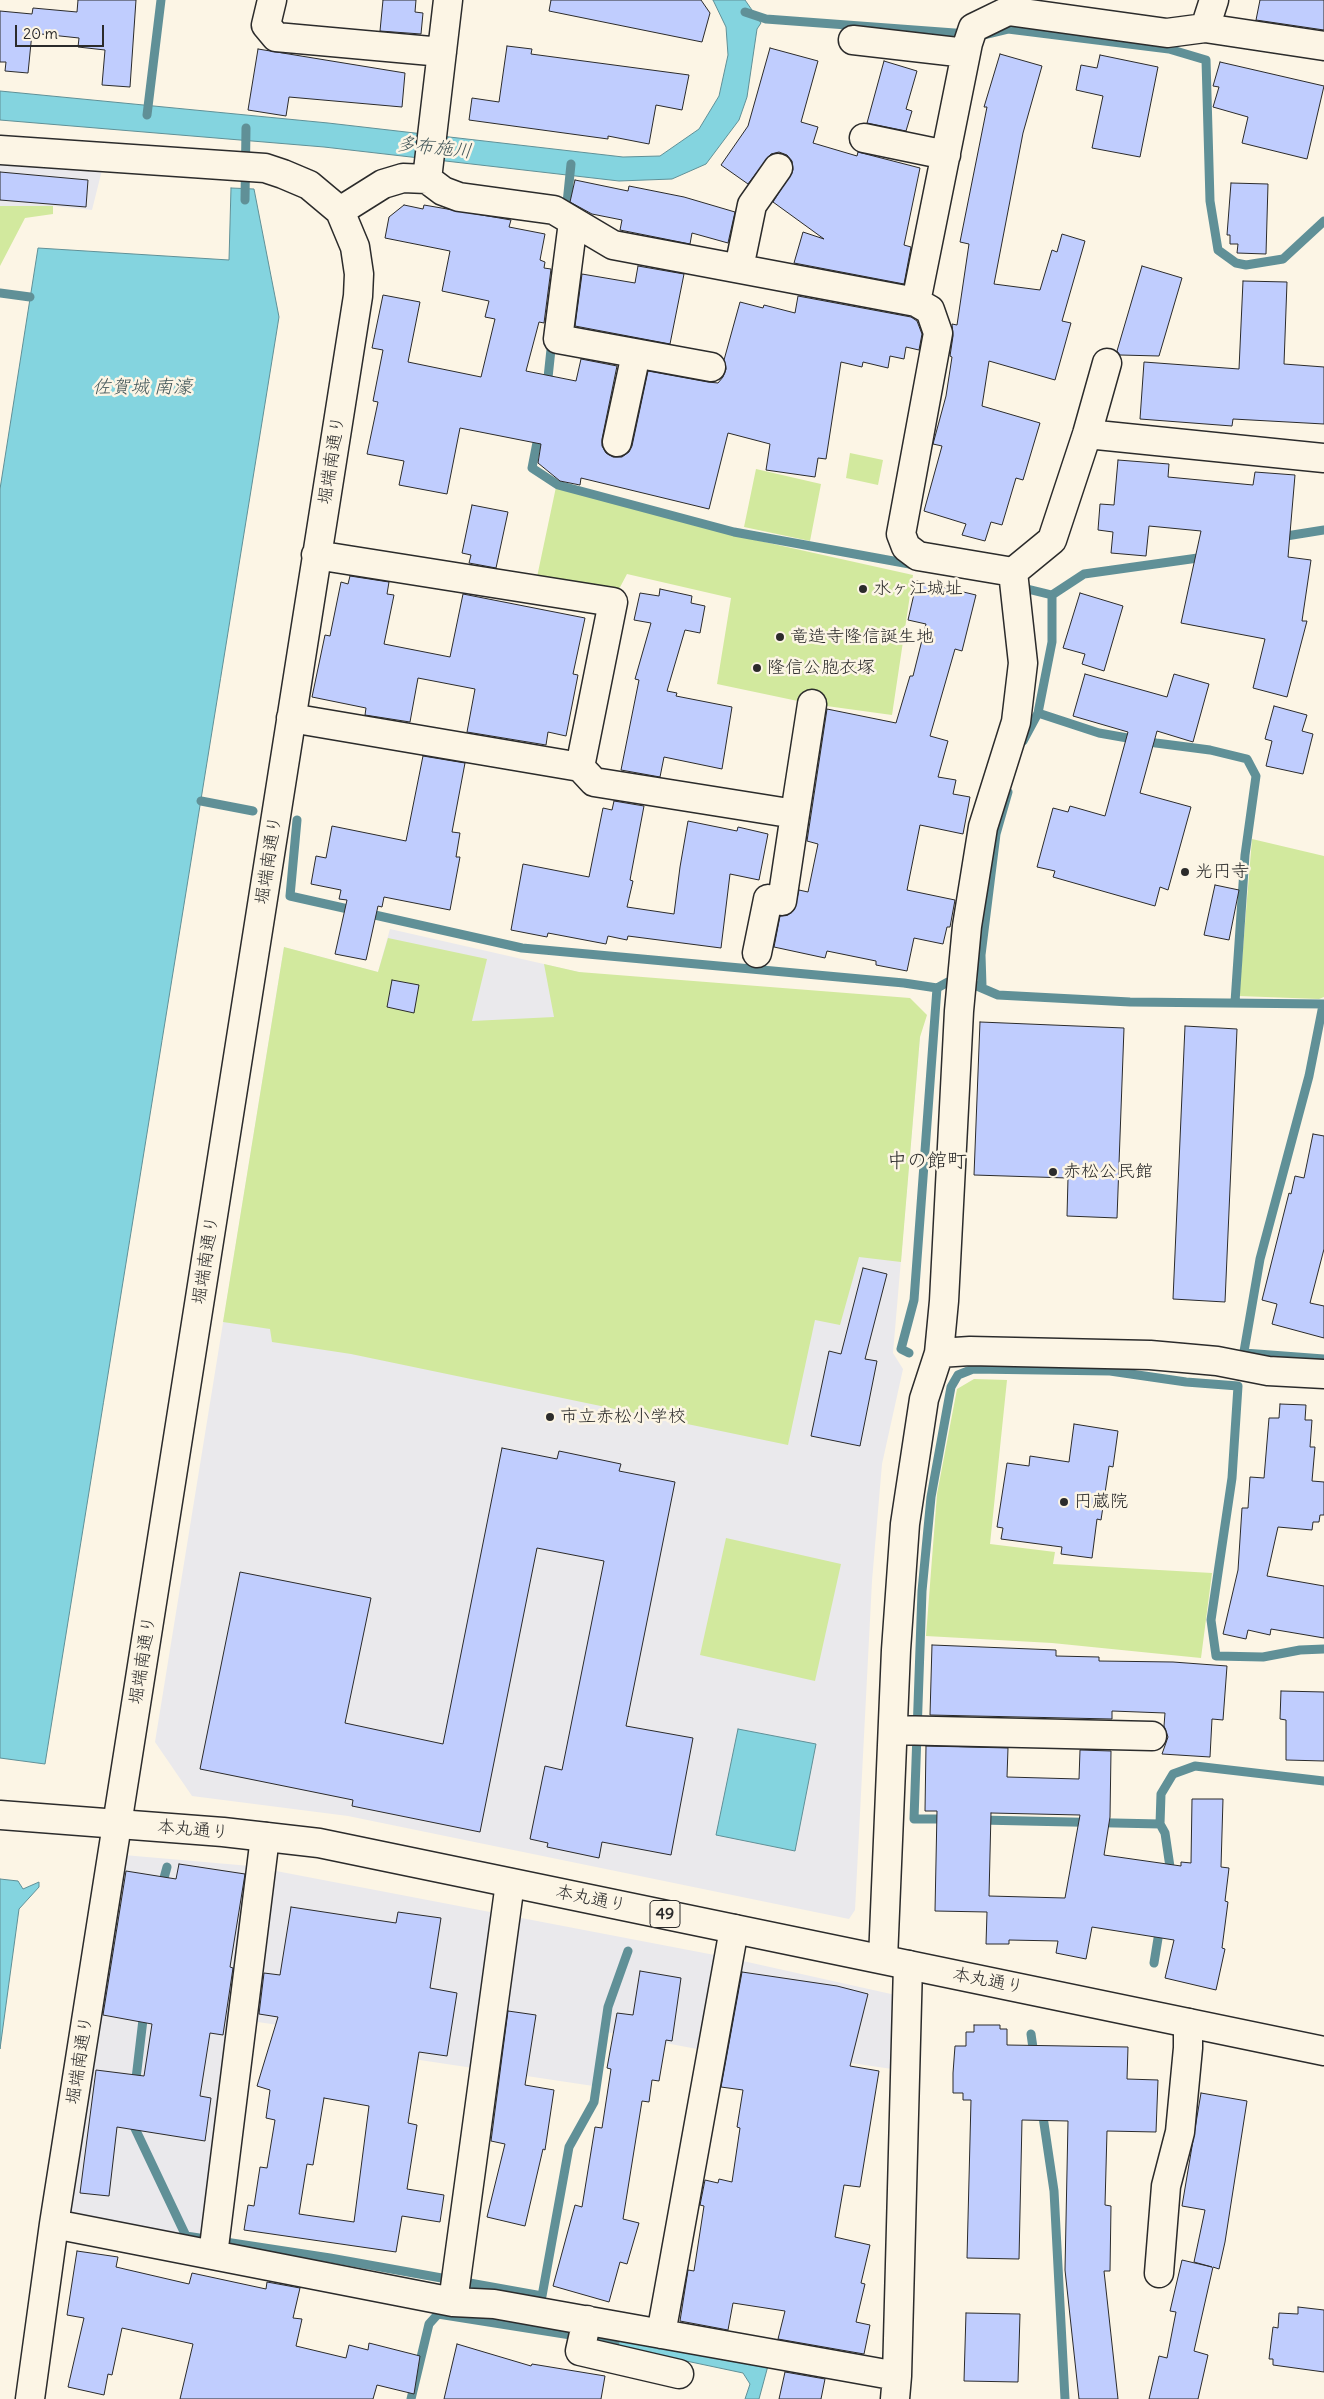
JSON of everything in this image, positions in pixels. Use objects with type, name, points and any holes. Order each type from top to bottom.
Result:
[{"type":"street","points":[[272,0],[266,25],[276,36],[442,52]]},
{"type":"street","points":[[448,0],[428,171],[443,191],[459,197],[564,216],[613,245],[916,302],[930,310],[938,333],[901,534],[906,547],[918,556],[1014,581]]},
{"type":"street","points":[[1206,28],[1214,0]]},
{"type":"street","points":[[916,302],[969,41],[1008,6],[1167,33],[1206,28],[1324,46]]},
{"type":"street","points":[[852,40],[969,41]]},
{"type":"street","points":[[864,138],[946,155]]},
{"type":"street","name":"堀端南通り","points":[[0,150],[264,168],[283,174],[309,185],[340,211],[355,247],[359,274],[358,296],[54,2224],[30,2399]]},
{"type":"street","points":[[738,268],[752,204],[778,168]]},
{"type":"street","points":[[340,211],[383,184],[428,171]]},
{"type":"street","points":[[564,216],[558,339],[711,367]]},
{"type":"street","points":[[617,442],[636,354]]},
{"type":"street","points":[[54,2224],[215,2243],[455,2289],[494,2304],[661,2334],[896,2387],[895,1962],[909,1730],[896,1650],[905,1524],[924,1399],[939,1353],[944,1301],[962,983],[967,926],[983,827],[1016,722],[1023,663],[1014,581],[1052,540],[1087,434],[1107,363]]},
{"type":"street","points":[[1087,434],[1324,458]]},
{"type":"street","points":[[316,555],[613,602],[580,767]]},
{"type":"street","points":[[757,953],[768,899],[782,901],[812,704]]},
{"type":"street","points":[[291,718],[580,767],[594,782],[795,814]]},
{"type":"street","points":[[939,1353],[970,1351],[1150,1355],[1217,1361],[1244,1367],[1324,1374]]},
{"type":"street","points":[[909,1730],[1152,1736]]},
{"type":"street","name":"本丸通り","points":[[0,1815],[117,1823],[319,1843],[1324,2051]]},
{"type":"street","points":[[215,2243],[265,1837]]},
{"type":"street","points":[[455,2289],[510,1883]]},
{"type":"street","points":[[661,2334],[734,1929]]},
{"type":"street","points":[[1159,2273],[1166,2186],[1180,2132],[1188,2048],[1188,2023]]},
{"type":"street","points":[[587,2320],[580,2351],[679,2374]]},
{"type":"shaded area","points":[[0,164],[102,170],[92,210],[53,206],[0,206]]},
{"type":"shaded area","name":"市立赤松小学校","points":[[390,929],[579,972],[920,1037],[893,1353],[903,1369],[882,1464],[872,1581],[855,1910],[849,1919],[348,1816],[192,1796],[155,1742],[284,947],[378,972]]},
{"type":"shaded area","points":[[124,1855],[250,1866],[725,1957],[900,1996],[899,2070],[796,2055],[800,2019],[717,2004],[708,2051],[606,2032],[600,2087],[373,2053],[375,2039],[237,2019],[210,2244],[68,2216]]},
{"type":"green space","points":[[0,206],[53,206],[53,214],[25,218],[0,266]]},
{"type":"green space","points":[[850,453],[883,460],[878,485],[846,478]]},
{"type":"green space","points":[[756,469],[821,484],[810,541],[744,527]]},
{"type":"green space","points":[[556,487],[742,537],[913,575],[892,715],[812,704],[717,684],[731,598],[627,574],[618,591],[537,577]]},
{"type":"green space","points":[[1252,839],[1324,856],[1324,997],[1319,999],[1239,996]]},
{"type":"green space","points":[[388,938],[487,959],[472,1021],[554,1017],[544,964],[579,972],[910,998],[927,1015],[920,1037],[901,1262],[859,1257],[840,1325],[815,1320],[788,1445],[351,1354],[272,1342],[270,1329],[223,1322],[284,947],[378,972]]},
{"type":"green space","points":[[974,1379],[1007,1380],[990,1544],[1055,1552],[1053,1564],[1212,1573],[1201,1658],[1052,1643],[926,1636],[937,1494],[957,1389]]},
{"type":"green space","points":[[726,1538],[841,1564],[815,1681],[700,1655]]},
{"type":"water","name":"多布施川","points":[[713,0],[745,0],[761,23],[757,29],[747,97],[739,120],[706,164],[672,179],[619,181],[324,147],[0,120],[0,91],[328,123],[623,157],[660,156],[699,129],[719,96],[728,55],[726,27]]},
{"type":"water","name":"佐賀城 南濠","points":[[231,188],[254,189],[279,317],[45,1764],[0,1758],[0,489],[38,248],[229,260]]},
{"type":"water","points":[[738,1729],[816,1744],[795,1851],[716,1835]]},
{"type":"water","points":[[0,1879],[18,1881],[23,1889],[39,1882],[39,1887],[19,1909],[0,2049]]},
{"type":"water","points":[[606,2334],[769,2362],[759,2399],[745,2399],[750,2384],[743,2373],[601,2343]]},
{"type":"building","points":[[78,0],[136,0],[130,87],[102,85],[105,50],[78,47],[79,38],[32,33],[28,73],[5,71],[6,62],[0,62],[0,11],[32,14],[33,8],[77,12]]},
{"type":"building","points":[[383,0],[416,0],[415,12],[423,13],[421,34],[380,31]]},
{"type":"building","points":[[551,0],[701,0],[710,13],[702,42],[549,11]]},
{"type":"building","points":[[1260,0],[1324,0],[1324,30],[1256,20]]},
{"type":"building","points":[[507,46],[532,49],[531,54],[689,75],[682,110],[656,105],[649,144],[608,136],[608,139],[469,120],[472,98],[499,102]]},
{"type":"building","points":[[770,48],[818,61],[801,122],[818,127],[813,143],[857,156],[858,152],[920,168],[904,245],[911,247],[904,284],[794,263],[803,232],[824,239],[773,202],[793,170],[792,161],[787,155],[779,152],[771,154],[748,184],[721,165],[748,126]]},
{"type":"building","points":[[258,49],[405,73],[402,107],[289,97],[286,116],[248,110]]},
{"type":"building","points":[[1000,54],[1042,66],[1023,133],[994,284],[1040,290],[1052,250],[1057,252],[1062,234],[1085,241],[1062,321],[1071,323],[1055,380],[989,361],[982,406],[1040,423],[1023,480],[1016,478],[1002,525],[991,522],[985,541],[962,535],[966,524],[924,511],[942,446],[933,444],[946,396],[952,357],[950,356],[953,336],[952,324],[957,325],[969,244],[960,242],[987,107],[984,107]]},
{"type":"building","points":[[1100,55],[1158,67],[1140,157],[1092,148],[1103,96],[1076,90],[1081,65],[1097,68]]},
{"type":"building","points":[[884,61],[917,71],[906,109],[912,111],[906,131],[867,123]]},
{"type":"building","points":[[1220,62],[1324,86],[1307,159],[1242,143],[1248,117],[1213,107],[1219,87],[1213,86]]},
{"type":"building","points":[[0,172],[88,180],[86,207],[0,200]]},
{"type":"building","points":[[575,180],[628,191],[629,186],[684,197],[735,212],[728,243],[692,233],[690,244],[620,230],[622,220],[592,214],[570,202]]},
{"type":"building","points":[[1231,183],[1268,184],[1266,254],[1237,253],[1238,244],[1230,244],[1230,235],[1227,235]]},
{"type":"building","points":[[404,205],[423,209],[424,205],[511,220],[509,227],[545,234],[540,260],[545,262],[544,268],[551,269],[544,323],[539,322],[526,371],[576,381],[581,359],[617,366],[602,439],[602,446],[606,453],[613,457],[622,457],[629,452],[632,446],[648,371],[718,383],[723,377],[726,369],[724,360],[740,302],[763,308],[764,305],[795,313],[798,296],[911,317],[917,321],[922,334],[919,350],[906,347],[904,359],[890,356],[888,368],[863,362],[862,367],[841,362],[826,459],[818,458],[815,477],[766,470],[770,444],[728,433],[709,509],[581,478],[580,485],[560,481],[538,463],[541,444],[460,428],[447,494],[399,485],[404,461],[367,454],[378,402],[373,401],[383,350],[372,348],[383,295],[420,302],[408,362],[481,377],[495,319],[485,317],[489,301],[442,291],[450,251],[385,238],[389,217]]},
{"type":"building","points":[[638,266],[684,274],[670,344],[575,326],[582,274],[635,283]]},
{"type":"building","points":[[1142,266],[1182,278],[1159,356],[1120,355],[1117,351]]},
{"type":"building","points":[[1243,281],[1287,282],[1284,364],[1324,367],[1324,424],[1233,419],[1232,426],[1140,419],[1144,362],[1239,369]]},
{"type":"building","points":[[1118,460],[1169,464],[1168,477],[1253,485],[1255,472],[1295,475],[1288,557],[1311,560],[1302,621],[1307,621],[1287,697],[1253,688],[1265,639],[1181,623],[1201,531],[1149,526],[1146,556],[1111,553],[1113,532],[1098,530],[1100,504],[1114,505]]},
{"type":"building","points":[[472,505],[508,512],[496,568],[469,563],[471,555],[462,553]]},
{"type":"building","points":[[350,576],[389,582],[387,594],[394,595],[384,644],[450,657],[463,594],[585,618],[573,674],[578,675],[566,736],[548,732],[546,745],[467,732],[475,689],[418,678],[410,722],[365,715],[366,708],[312,697],[325,635],[330,636],[341,582],[348,584]]},
{"type":"building","points":[[917,581],[976,595],[962,651],[955,649],[930,736],[948,741],[938,777],[956,780],[953,794],[970,797],[963,834],[920,825],[907,890],[955,900],[950,927],[947,927],[943,944],[914,938],[907,971],[876,965],[876,961],[827,951],[825,958],[774,947],[780,916],[788,915],[794,910],[799,890],[808,892],[818,844],[807,841],[827,709],[896,723],[910,676],[913,676],[926,624],[908,620]]},
{"type":"building","points":[[660,589],[692,596],[691,603],[705,606],[700,633],[685,630],[667,691],[677,693],[676,696],[732,707],[722,769],[664,757],[660,777],[621,770],[639,680],[635,679],[651,623],[634,620],[640,593],[659,596]]},
{"type":"building","points":[[1080,593],[1123,606],[1104,671],[1082,664],[1085,654],[1063,648]]},
{"type":"building","points":[[1085,674],[1167,697],[1174,674],[1209,684],[1193,742],[1157,731],[1140,793],[1191,807],[1168,890],[1160,887],[1155,906],[1053,877],[1055,871],[1037,867],[1053,808],[1068,812],[1070,806],[1105,816],[1128,732],[1073,716]]},
{"type":"building","points":[[1274,706],[1307,715],[1302,731],[1313,734],[1303,774],[1266,766],[1272,741],[1265,739]]},
{"type":"building","points":[[423,756],[465,763],[452,832],[460,833],[456,857],[460,857],[450,910],[384,897],[382,907],[378,906],[366,960],[335,954],[347,900],[339,899],[341,890],[311,884],[316,856],[326,858],[332,826],[406,841]]},
{"type":"building","points":[[614,801],[644,806],[630,880],[633,881],[627,907],[674,914],[688,821],[737,831],[738,827],[768,834],[759,880],[730,874],[721,948],[628,936],[627,940],[608,936],[606,944],[548,933],[547,937],[511,930],[523,864],[589,877],[603,808],[612,810]]},
{"type":"building","points":[[1215,885],[1239,890],[1229,940],[1204,935]]},
{"type":"building","points":[[392,980],[419,985],[414,1013],[387,1007]]},
{"type":"building","points":[[980,1022],[1124,1028],[1117,1218],[1067,1216],[1068,1178],[974,1175]]},
{"type":"building","points":[[1185,1026],[1237,1029],[1225,1302],[1173,1299]]},
{"type":"building","points":[[1313,1134],[1324,1136],[1324,1249],[1310,1303],[1324,1306],[1324,1338],[1272,1324],[1277,1304],[1262,1300],[1289,1193],[1291,1194],[1295,1176],[1304,1178]]},
{"type":"building","points":[[863,1268],[887,1274],[865,1359],[877,1361],[860,1446],[811,1436],[829,1351],[841,1354]]},
{"type":"building","points":[[1280,1404],[1306,1405],[1305,1420],[1312,1420],[1310,1447],[1315,1447],[1312,1481],[1324,1482],[1324,1515],[1320,1515],[1319,1522],[1313,1522],[1312,1530],[1278,1527],[1267,1576],[1324,1586],[1324,1638],[1271,1629],[1270,1635],[1248,1630],[1246,1639],[1223,1634],[1238,1570],[1242,1508],[1248,1508],[1250,1477],[1264,1478],[1269,1418],[1279,1418]]},
{"type":"building","points":[[1074,1424],[1118,1431],[1113,1467],[1109,1466],[1101,1520],[1097,1519],[1092,1558],[1061,1554],[1062,1547],[1001,1539],[1003,1528],[997,1527],[1007,1463],[1029,1466],[1030,1456],[1069,1462]]},
{"type":"building","points":[[502,1448],[557,1459],[559,1451],[621,1464],[619,1471],[675,1482],[626,1726],[693,1738],[671,1855],[602,1842],[599,1858],[547,1847],[548,1843],[530,1839],[545,1766],[562,1770],[604,1561],[537,1548],[480,1832],[352,1806],[353,1800],[200,1769],[240,1572],[371,1598],[345,1723],[443,1744]]},
{"type":"building","points":[[932,1645],[1056,1650],[1056,1656],[1099,1657],[1099,1661],[1173,1662],[1227,1666],[1223,1720],[1212,1719],[1210,1757],[1162,1754],[1168,1737],[1164,1726],[1165,1713],[1112,1711],[1112,1719],[930,1715]]},
{"type":"building","points":[[1281,1691],[1324,1692],[1324,1761],[1286,1760],[1286,1720],[1280,1719]]},
{"type":"building","points":[[926,1746],[1008,1748],[1007,1777],[1079,1779],[1080,1750],[1111,1751],[1110,1817],[1104,1855],[1181,1866],[1181,1862],[1191,1863],[1192,1799],[1223,1799],[1221,1867],[1229,1868],[1225,1901],[1228,1902],[1222,1948],[1225,1949],[1216,1990],[1165,1978],[1174,1940],[1092,1927],[1086,1959],[1056,1953],[1058,1941],[1009,1940],[1009,1944],[986,1944],[987,1912],[935,1911],[937,1811],[925,1811]],"holes":[[[991,1813],[1080,1815],[1065,1898],[989,1896]]]},
{"type":"building","points":[[179,1864],[245,1874],[230,1967],[233,1968],[223,2035],[210,2033],[200,2096],[211,2098],[205,2141],[117,2127],[109,2196],[80,2193],[96,2070],[144,2076],[152,2024],[103,2015],[126,1871],[176,1879]]},
{"type":"building","points":[[291,1907],[396,1923],[398,1912],[441,1918],[430,1988],[457,1993],[447,2056],[419,2052],[408,2123],[417,2125],[407,2189],[444,2195],[440,2222],[402,2216],[396,2252],[244,2230],[248,2205],[254,2206],[260,2167],[267,2168],[275,2120],[266,2118],[270,2090],[257,2086],[278,2017],[259,2014],[264,1973],[280,1975]],"holes":[[[324,2098],[369,2106],[354,2222],[299,2214],[307,2164],[313,2165]]]},
{"type":"building","points":[[640,1971],[681,1978],[672,2041],[666,2040],[659,2081],[652,2080],[649,2102],[642,2101],[623,2219],[639,2223],[627,2264],[620,2262],[609,2302],[553,2286],[575,2205],[582,2207],[595,2127],[602,2128],[611,2069],[607,2068],[617,2013],[633,2015]]},
{"type":"building","points":[[742,1972],[837,1986],[868,1994],[850,2066],[879,2071],[860,2187],[844,2185],[835,2237],[870,2245],[861,2283],[865,2284],[856,2322],[870,2325],[864,2354],[778,2339],[785,2311],[733,2303],[728,2330],[680,2321],[688,2270],[694,2271],[704,2206],[700,2205],[705,2180],[718,2183],[719,2179],[732,2182],[740,2128],[737,2127],[743,2090],[721,2087]]},
{"type":"building","points":[[508,2011],[536,2015],[525,2085],[554,2090],[545,2150],[543,2149],[525,2226],[487,2217],[505,2144],[491,2141]]},
{"type":"building","points":[[974,2025],[1000,2025],[1000,2029],[1007,2029],[1007,2045],[1128,2047],[1127,2079],[1158,2080],[1156,2132],[1107,2131],[1105,2205],[1111,2206],[1110,2271],[1104,2271],[1118,2399],[1079,2399],[1065,2270],[1068,2121],[1022,2120],[1019,2259],[967,2258],[971,2100],[963,2100],[963,2093],[953,2093],[953,2073],[955,2046],[966,2046],[966,2032],[974,2032]]},
{"type":"building","points":[[1201,2093],[1247,2101],[1225,2242],[1219,2269],[1213,2267],[1194,2351],[1208,2355],[1198,2399],[1149,2399],[1159,2356],[1167,2358],[1176,2312],[1170,2311],[1182,2260],[1212,2267],[1194,2262],[1205,2210],[1182,2206]]},
{"type":"building","points":[[77,2251],[118,2257],[116,2267],[189,2284],[192,2273],[266,2289],[267,2282],[300,2288],[293,2318],[302,2319],[296,2346],[346,2358],[349,2345],[368,2350],[369,2343],[420,2356],[414,2394],[377,2385],[373,2399],[180,2399],[193,2344],[122,2328],[112,2375],[108,2374],[104,2395],[68,2387],[84,2318],[67,2315]]},
{"type":"building","points":[[1298,2307],[1324,2310],[1324,2372],[1273,2365],[1273,2359],[1269,2359],[1273,2327],[1278,2328],[1279,2313],[1298,2314]]},
{"type":"building","points":[[966,2313],[1020,2314],[1018,2382],[964,2381]]},
{"type":"building","points":[[457,2344],[531,2366],[532,2364],[605,2376],[601,2399],[444,2399]]},
{"type":"building","points":[[785,2372],[825,2379],[821,2399],[779,2399]]},
{"type":"waterway","points":[[147,115],[161,0]]},
{"type":"waterway","points":[[745,12],[766,19],[968,34]]},
{"type":"waterway","points":[[983,35],[1008,29],[1169,49],[1206,60],[1210,201],[1218,250],[1236,263],[1246,265],[1283,259],[1324,221]]},
{"type":"waterway","points":[[245,200],[246,128]]},
{"type":"waterway","points":[[566,213],[571,164]]},
{"type":"waterway","points":[[0,293],[30,297]]},
{"type":"waterway","points":[[547,387],[552,340]]},
{"type":"waterway","points":[[539,432],[532,468],[558,485],[734,532],[915,565]]},
{"type":"waterway","points":[[1280,537],[1324,530]]},
{"type":"waterway","points":[[1019,587],[1052,595],[1084,574],[1205,557]]},
{"type":"waterway","points":[[1023,741],[1038,713],[1052,642],[1052,595]]},
{"type":"waterway","points":[[1038,713],[1099,733],[1210,750],[1247,759],[1256,776],[1245,855],[1235,1002]]},
{"type":"waterway","points":[[982,986],[981,955],[996,834],[1008,792]]},
{"type":"waterway","points":[[201,801],[253,811]]},
{"type":"waterway","points":[[297,820],[290,896],[522,948],[904,983],[937,988],[914,1300],[901,1349],[909,1353]]},
{"type":"waterway","points":[[937,988],[948,982],[959,983]]},
{"type":"waterway","points":[[977,986],[998,995],[1130,1002],[1324,1004]]},
{"type":"waterway","points":[[1242,1363],[1260,1259],[1309,1076],[1323,1005]]},
{"type":"waterway","points":[[1244,1353],[1324,1359]]},
{"type":"waterway","points":[[947,1819],[914,1819],[922,1591],[931,1497],[951,1387],[958,1375],[973,1369],[1110,1371],[1186,1382],[1238,1386],[1232,1478],[1211,1620],[1216,1656],[1263,1657],[1300,1650],[1324,1649]]},
{"type":"waterway","points":[[1168,1876],[1170,1867],[1165,1833],[1160,1824],[1161,1794],[1173,1774],[1195,1766],[1324,1781]]},
{"type":"waterway","points":[[980,1820],[1160,1824]]},
{"type":"waterway","points":[[161,1889],[167,1867]]},
{"type":"waterway","points":[[1154,1963],[1160,1926]]},
{"type":"waterway","points":[[131,2120],[186,2236],[330,2258],[542,2296],[569,2147],[594,2102],[608,2007],[628,1951]]},
{"type":"waterway","points":[[135,2087],[144,2011]]},
{"type":"waterway","points":[[1031,2034],[1034,2055]]},
{"type":"waterway","points":[[1042,2110],[1054,2191],[1065,2399]]},
{"type":"waterway","points":[[411,2399],[429,2324],[438,2314],[615,2342]]},
{"type":"place","name":"水ヶ江城址","points":[[863,589]]},
{"type":"place","name":"竜造寺隆信誕生地","points":[[780,637]]},
{"type":"place","name":"隆信公胞衣塚","points":[[757,668]]},
{"type":"place","name":"光円寺","points":[[1185,872]]},
{"type":"place","name":"赤松公民館","points":[[1053,1172]]},
{"type":"place","name":"市立赤松小学校","points":[[550,1417]]},
{"type":"place","name":"円蔵院","points":[[1064,1502]]},
{"type":"district","name":"中の館町","points":[[927,1161]]}]
